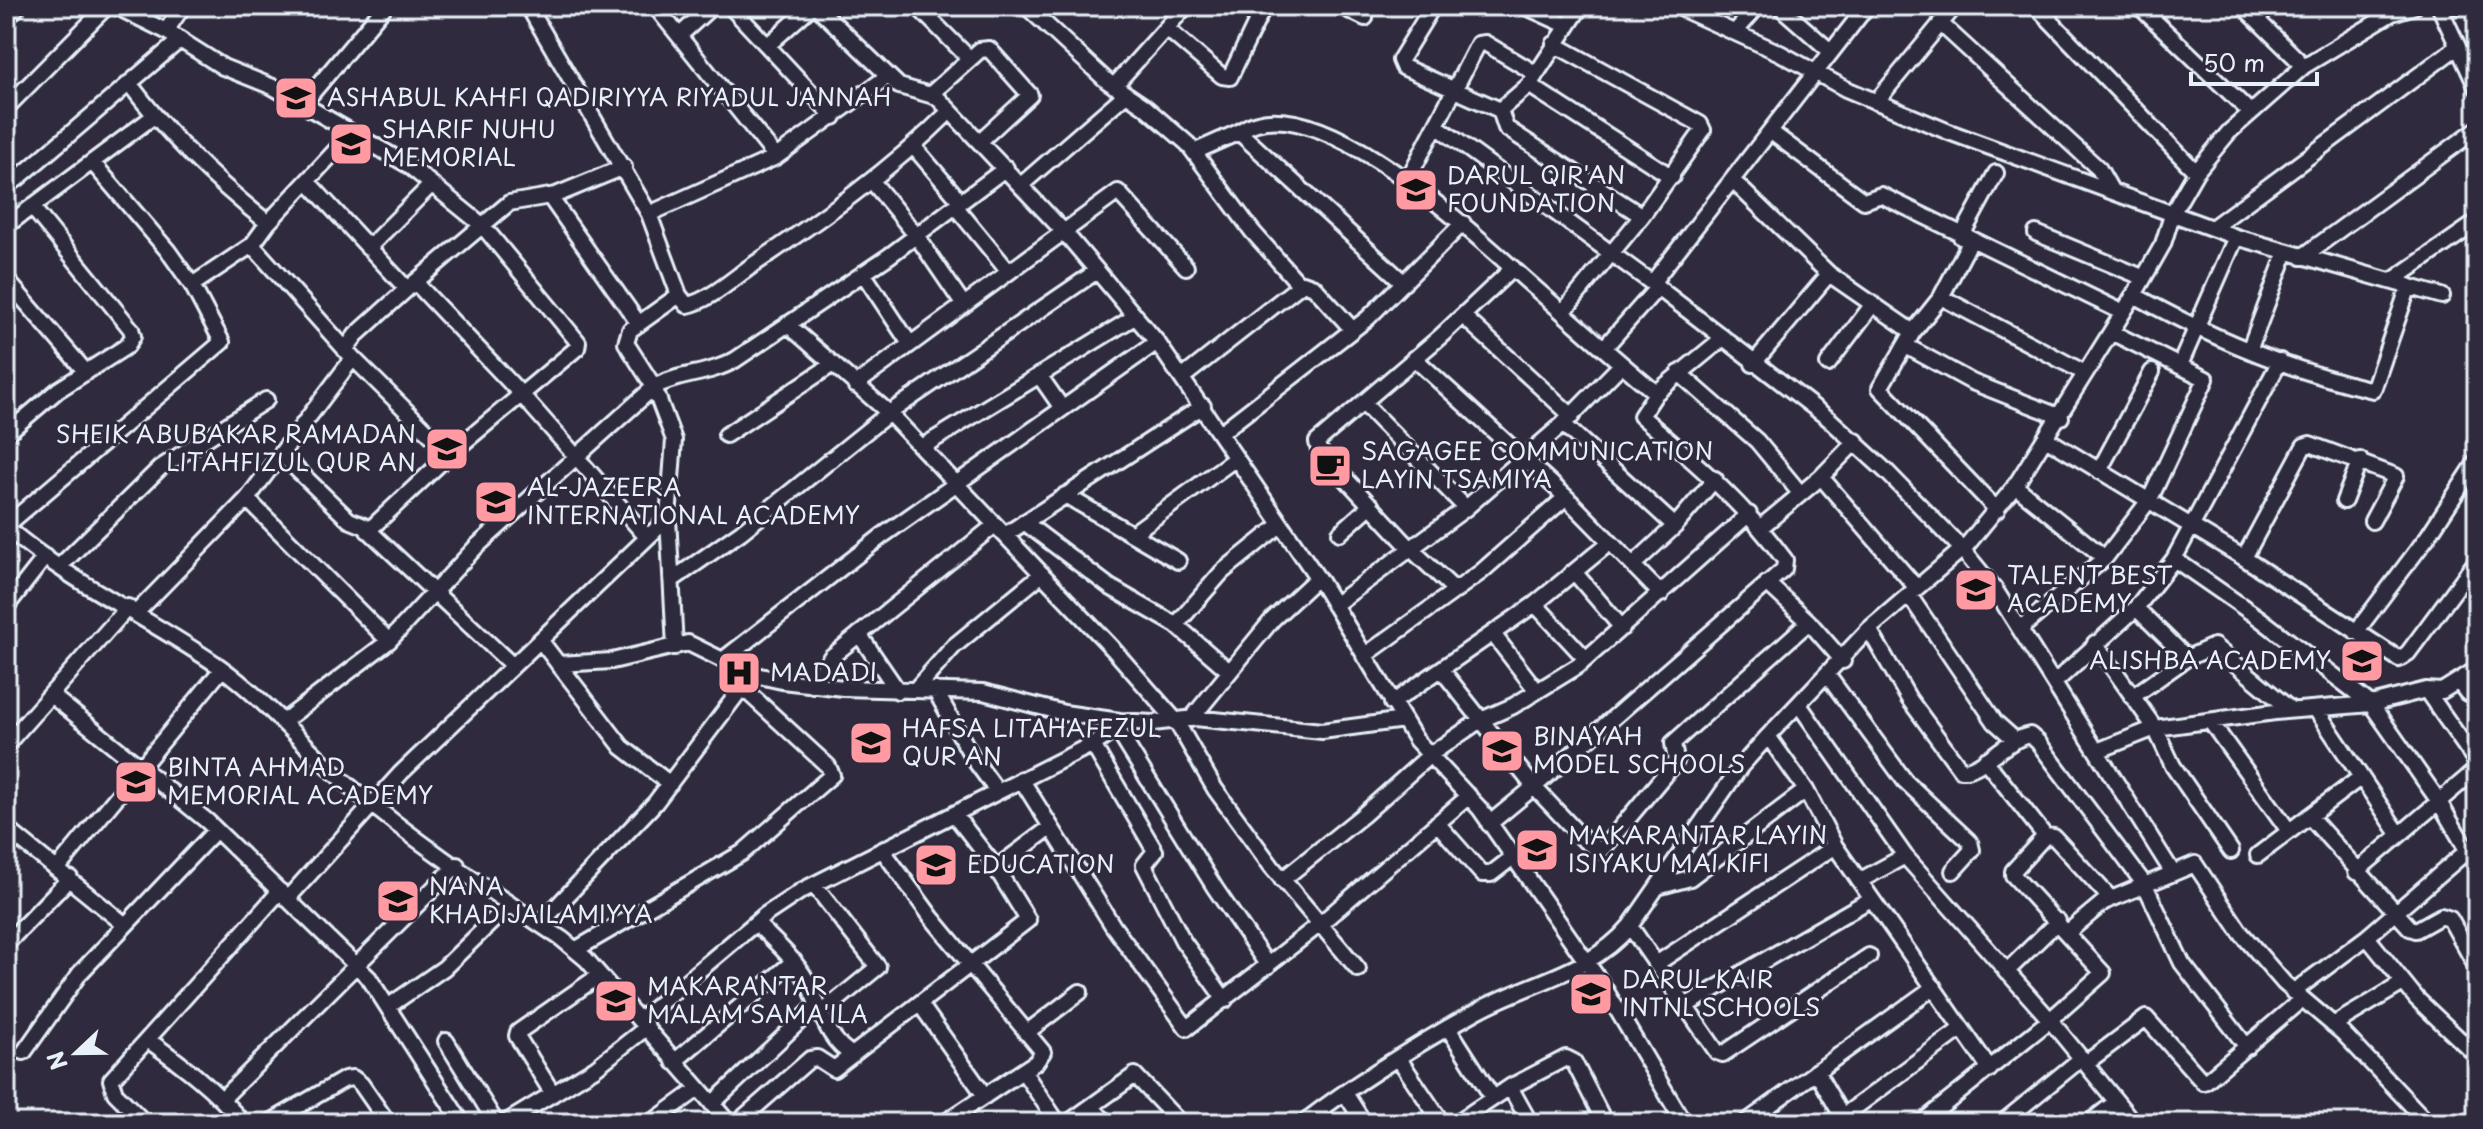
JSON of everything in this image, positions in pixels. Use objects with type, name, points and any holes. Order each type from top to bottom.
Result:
[{"type":"street","points":[[6,19],[18,6]]},
{"type":"street","points":[[6,108],[58,60],[107,6]]},
{"type":"street","points":[[115,6],[166,31],[223,67],[273,87],[351,134],[385,150],[432,184],[482,225],[578,342],[577,348],[450,454],[368,531]]},
{"type":"street","points":[[166,31],[183,6]]},
{"type":"street","points":[[302,105],[385,6]]},
{"type":"street","points":[[528,6],[649,214],[679,295],[687,305],[692,305],[872,181],[914,147],[950,111]]},
{"type":"street","points":[[655,6],[776,157]]},
{"type":"street","points":[[679,36],[712,6]]},
{"type":"street","points":[[730,6],[834,117]]},
{"type":"street","points":[[768,45],[814,6],[888,76],[910,91],[932,93],[1006,168],[1136,316],[1183,377],[1317,578],[1416,740],[1469,796],[1587,963],[1684,1123]]},
{"type":"street","points":[[1026,6],[1194,152],[1252,231],[1299,284]]},
{"type":"street","points":[[1021,185],[1120,90],[1186,6]]},
{"type":"street","points":[[1166,28],[1222,76],[1230,77],[1264,6]]},
{"type":"street","points":[[1340,6],[1365,18]]},
{"type":"street","points":[[1433,6],[1400,60],[1410,72],[1500,110]]},
{"type":"street","points":[[1524,6],[1568,26]]},
{"type":"street","points":[[1500,110],[1532,79],[1581,6]]},
{"type":"street","points":[[1676,6],[1876,102],[2236,237],[2442,296]]},
{"type":"street","points":[[1735,32],[1758,6]]},
{"type":"street","points":[[1779,6],[1829,50]]},
{"type":"street","points":[[1604,348],[1771,132],[1829,50],[1867,6]]},
{"type":"street","points":[[1876,102],[1955,6]]},
{"type":"street","points":[[2036,6],[2196,172]]},
{"type":"street","points":[[2139,6],[2249,111]]},
{"type":"street","points":[[2243,6],[2304,66]]},
{"type":"street","points":[[2256,18],[2272,6]]},
{"type":"street","points":[[1303,1123],[1345,1093],[1488,1005],[1587,963],[1609,950],[1630,926],[1741,766],[1843,661],[1869,629],[1962,549],[1997,510],[2047,439],[2134,295],[2163,244],[2173,212],[2196,172],[2249,111],[2304,66],[2392,13],[2415,6]]},
{"type":"street","points":[[2439,6],[2477,88]]},
{"type":"street","points":[[928,10],[970,59]]},
{"type":"street","points":[[1940,23],[2099,169],[2111,190]]},
{"type":"street","points":[[16,180],[180,40]]},
{"type":"street","points":[[1407,181],[1481,42],[1672,177]]},
{"type":"street","points":[[1554,44],[1700,124],[1703,130],[1672,177],[1563,312]]},
{"type":"street","points":[[2212,228],[2457,47]]},
{"type":"street","points":[[932,93],[980,50],[989,49],[1030,91],[980,141]]},
{"type":"street","points":[[649,214],[776,157],[888,76]]},
{"type":"street","points":[[129,83],[154,116],[214,180],[268,223]]},
{"type":"street","points":[[1500,110],[1506,128],[1642,216]]},
{"type":"street","points":[[6,226],[154,116]]},
{"type":"street","points":[[1194,152],[1256,122],[1277,118],[1365,151],[1463,223],[1656,393]]},
{"type":"street","points":[[1438,127],[1655,285],[1856,441],[1962,549],[2021,628],[2173,873]]},
{"type":"street","points":[[2302,257],[2477,129]]},
{"type":"street","points":[[1239,132],[1404,283]]},
{"type":"street","points":[[1771,132],[1864,201],[1881,195],[1966,239],[2122,312]]},
{"type":"street","points":[[192,285],[252,245],[268,223],[351,134]]},
{"type":"street","points":[[914,147],[1009,272]]},
{"type":"street","points":[[92,162],[142,218],[192,285],[222,337],[219,346],[125,421],[6,527],[59,567],[222,669],[284,721],[317,757],[374,806],[575,950],[729,1123]]},
{"type":"street","points":[[8,739],[132,610],[247,499],[282,455],[349,354],[356,335],[509,203],[550,197],[624,167]]},
{"type":"street","points":[[284,721],[389,641],[476,547],[654,387],[665,380],[718,370],[863,273],[1006,168]]},
{"type":"street","points":[[1996,173],[1941,297],[1913,332],[1882,383],[1882,394],[1905,410],[1997,510]]},
{"type":"street","points":[[1732,180],[1829,274],[1913,332]]},
{"type":"street","points":[[307,181],[368,248],[521,394],[646,536]]},
{"type":"street","points":[[872,181],[916,235],[963,304]]},
{"type":"street","points":[[368,248],[432,184]]},
{"type":"street","points":[[855,385],[963,304],[1122,193],[1186,267]]},
{"type":"street","points":[[550,197],[639,324]]},
{"type":"street","points":[[6,434],[85,371],[127,346],[133,336],[131,329],[32,207]]},
{"type":"street","points":[[2392,281],[2477,222]]},
{"type":"street","points":[[1220,433],[1353,330],[1463,223]]},
{"type":"street","points":[[2036,233],[2142,277]]},
{"type":"street","points":[[2180,365],[2193,328],[2236,237]]},
{"type":"street","points":[[252,245],[349,354],[450,454]]},
{"type":"street","points":[[2250,348],[2286,253]]},
{"type":"street","points":[[1456,591],[1411,549],[1317,446],[1317,442],[1364,404],[1513,268]]},
{"type":"street","points":[[672,580],[741,532],[889,413],[1097,271]]},
{"type":"street","points":[[863,273],[910,344]]},
{"type":"street","points":[[1753,364],[1829,274]]},
{"type":"street","points":[[6,279],[85,371]]},
{"type":"street","points":[[1183,377],[1299,284],[1306,282],[1353,330]]},
{"type":"street","points":[[2134,295],[2193,328],[2280,361],[2375,389],[2409,286]]},
{"type":"street","points":[[675,647],[668,518],[674,440],[654,387],[626,343],[626,335],[679,295]]},
{"type":"street","points":[[1941,297],[2085,373]]},
{"type":"street","points":[[1828,364],[1873,304]]},
{"type":"street","points":[[922,447],[1136,316]]},
{"type":"street","points":[[1463,316],[1675,526]]},
{"type":"street","points":[[787,324],[889,413],[1183,720],[1215,789],[1282,880],[1358,969]]},
{"type":"street","points":[[2021,628],[2105,558],[2150,499],[2206,384],[2205,378],[2111,332]]},
{"type":"street","points":[[1489,824],[1767,583],[1779,576],[1786,565],[1761,527],[1715,479],[1641,416],[1656,393],[1722,339]]},
{"type":"street","points":[[724,659],[955,483],[1157,342]]},
{"type":"street","points":[[1906,346],[1972,382],[2061,417]]},
{"type":"street","points":[[1414,358],[1566,497],[1661,594]]},
{"type":"street","points":[[2055,682],[2136,608],[2174,559],[2194,527],[2280,361]]},
{"type":"street","points":[[726,435],[833,364]]},
{"type":"street","points":[[1334,605],[1466,508],[1568,420],[1621,365]]},
{"type":"street","points":[[2099,471],[2152,372]]},
{"type":"street","points":[[1679,373],[1757,441],[1800,493]]},
{"type":"street","points":[[1039,375],[1062,408]]},
{"type":"street","points":[[59,567],[160,468],[266,400]]},
{"type":"street","points":[[1364,404],[1466,508]]},
{"type":"street","points":[[812,685],[831,657],[1000,530],[1024,522],[1203,406]]},
{"type":"street","points":[[2047,439],[2150,499],[2399,659],[2404,657],[2474,569]]},
{"type":"street","points":[[1761,527],[1821,477],[1856,441]]},
{"type":"street","points":[[2244,558],[2304,446],[2316,444],[2396,476],[2372,521]]},
{"type":"street","points":[[282,455],[349,520],[368,531],[513,666]]},
{"type":"street","points":[[1132,534],[1236,458]]},
{"type":"street","points":[[2344,501],[2360,460]]},
{"type":"street","points":[[2356,632],[2428,536],[2477,461]]},
{"type":"street","points":[[1821,477],[1913,591],[1995,722],[2013,738]]},
{"type":"street","points":[[1634,564],[1675,526],[1715,479]]},
{"type":"street","points":[[2015,486],[2105,558]]},
{"type":"street","points":[[1065,495],[1178,561]]},
{"type":"street","points":[[1364,656],[1456,591],[1566,497]]},
{"type":"street","points":[[247,499],[389,641]]},
{"type":"street","points":[[1340,533],[1371,505]]},
{"type":"street","points":[[1282,880],[1363,815],[1431,754],[1479,721],[1513,706],[1586,659],[1749,514]]},
{"type":"street","points":[[145,1123],[115,1093],[111,1080],[284,895],[374,806],[401,773],[668,518]]},
{"type":"street","points":[[1024,522],[1110,587],[1176,625],[1229,671]]},
{"type":"street","points":[[1176,625],[1222,572],[1280,525]]},
{"type":"street","points":[[1392,703],[1535,604],[1609,543]]},
{"type":"street","points":[[6,607],[45,557]]},
{"type":"street","points":[[2174,559],[2259,618],[2371,704],[2438,800],[2477,867]]},
{"type":"street","points":[[1575,573],[1622,628]]},
{"type":"street","points":[[915,690],[954,646],[1042,574]]},
{"type":"street","points":[[1183,720],[1272,620],[1317,578]]},
{"type":"street","points":[[1767,583],[1809,622],[1843,661]]},
{"type":"street","points":[[1535,604],[1586,659]]},
{"type":"street","points":[[2136,608],[2187,658]]},
{"type":"street","points":[[1441,669],[1534,787],[1585,841],[1601,851],[1676,761],[1673,743],[1809,622]]},
{"type":"street","points":[[1869,629],[1921,718],[1961,770],[1972,770],[2013,738],[2030,735],[2038,742],[2145,885],[2182,963],[2247,1047]]},
{"type":"street","points":[[859,634],[898,691]]},
{"type":"street","points":[[1493,634],[1537,691]]},
{"type":"street","points":[[540,640],[622,747],[670,784]]},
{"type":"street","points":[[558,664],[612,661],[688,643],[751,674],[812,685],[1002,695],[1064,713],[1123,725],[1183,720],[1322,731],[1404,720]]},
{"type":"street","points":[[2095,643],[2155,728],[2173,766],[2231,851]]},
{"type":"street","points":[[2132,697],[2187,658],[2214,646],[2291,710]]},
{"type":"street","points":[[7,940],[64,873],[142,768],[222,669]]},
{"type":"street","points":[[2097,751],[2155,728],[2291,710],[2317,711],[2371,704],[2426,690],[2442,691],[2477,669]]},
{"type":"street","points":[[540,924],[670,784],[751,674]]},
{"type":"street","points":[[1828,676],[1910,787],[1970,842],[1972,850],[1953,871]]},
{"type":"street","points":[[2459,682],[2467,693],[2477,693]]},
{"type":"street","points":[[575,950],[742,853],[832,775],[828,766],[743,688]]},
{"type":"street","points":[[935,690],[973,758],[997,791]]},
{"type":"street","points":[[2356,872],[2477,766],[2426,690]]},
{"type":"street","points":[[51,695],[216,830],[358,967],[389,1006],[462,1123]]},
{"type":"street","points":[[1800,706],[1905,856],[2050,1020],[2134,1123]]},
{"type":"street","points":[[2317,711],[2399,834]]},
{"type":"street","points":[[2210,721],[2289,831]]},
{"type":"street","points":[[505,1123],[595,1068],[756,923],[814,885],[1093,745],[1123,725]]},
{"type":"street","points":[[1123,725],[1215,888],[1268,966]]},
{"type":"street","points":[[1768,736],[1806,790],[1835,846],[1961,1022],[1961,1029],[1990,1069]]},
{"type":"street","points":[[1093,745],[1155,851],[1144,865],[1174,926],[1225,1000]]},
{"type":"street","points":[[1985,760],[2045,836],[2054,837],[2111,899]]},
{"type":"street","points":[[2258,855],[2361,777]]},
{"type":"street","points":[[1021,779],[1113,926],[1187,1028],[1320,924],[1469,796]]},
{"type":"street","points":[[1657,887],[1690,878],[1806,790]]},
{"type":"street","points":[[737,1123],[810,1059],[817,1058],[834,1069],[1029,918],[996,868],[954,814]]},
{"type":"street","points":[[2309,816],[2393,913],[2413,930],[2441,916],[2450,919],[2477,968]]},
{"type":"street","points":[[1437,823],[1482,874],[1491,874],[1513,857]]},
{"type":"street","points":[[996,868],[1051,827]]},
{"type":"street","points":[[6,828],[124,924]]},
{"type":"street","points":[[24,1052],[80,973],[216,830]]},
{"type":"street","points":[[1921,1123],[2050,1020],[2103,973],[2013,872],[2045,836]]},
{"type":"street","points":[[1656,964],[1835,846]]},
{"type":"street","points":[[2002,1123],[2084,1060],[2146,1018],[2203,1082],[2247,1047],[2297,996],[2467,851]]},
{"type":"street","points":[[884,852],[1043,1054],[1023,1071],[944,1123]]},
{"type":"street","points":[[1859,881],[1905,856]]},
{"type":"street","points":[[223,1098],[358,967],[457,865]]},
{"type":"street","points":[[2068,932],[2111,899],[2196,865],[2241,933],[2297,996],[2333,1025],[2428,1123]]},
{"type":"street","points":[[712,1104],[817,1011],[878,967],[814,885]]},
{"type":"street","points":[[1687,1005],[1871,899]]},
{"type":"street","points":[[389,1006],[444,968],[510,904]]},
{"type":"street","points":[[2006,972],[2058,921]]},
{"type":"street","points":[[756,923],[794,961],[808,983],[817,1011],[846,1051],[853,1055]]},
{"type":"street","points":[[1630,926],[1717,1052],[1723,1054],[1869,956]]},
{"type":"street","points":[[2367,937],[2403,983],[2477,1056]]},
{"type":"street","points":[[674,1062],[794,961]]},
{"type":"street","points":[[553,1094],[517,1036],[518,1032],[600,975]]},
{"type":"street","points":[[2333,1025],[2403,983]]},
{"type":"street","points":[[1745,1123],[1934,987]]},
{"type":"street","points":[[1026,1033],[1080,992]]},
{"type":"street","points":[[920,1004],[985,1096]]},
{"type":"street","points":[[1449,1029],[1493,1098]]},
{"type":"street","points":[[1816,1071],[1838,1120],[1961,1029]]},
{"type":"street","points":[[148,1040],[188,1067],[223,1098],[243,1123]]},
{"type":"street","points":[[446,1041],[496,1123]]},
{"type":"street","points":[[1456,1123],[1510,1087],[1566,1058],[1574,1062],[1605,1123]]},
{"type":"street","points":[[1399,1059],[1442,1123]]},
{"type":"street","points":[[1023,1071],[1058,1123]]},
{"type":"street","points":[[1068,1123],[1131,1077],[1139,1076],[1180,1123]]},
{"type":"street","points":[[269,1123],[345,1079],[353,1078],[361,1084],[383,1121]]},
{"type":"street","points":[[1510,1087],[1530,1123]]},
{"type":"street","points":[[651,1123],[698,1089]]},
{"type":"street","points":[[1345,1093],[1364,1123]]},
{"type":"street","points":[[2089,1123],[2116,1102]]},
{"type":"street","points":[[1092,1107],[1106,1123]]},
{"type":"place","name":"ASHABUL KAHFI QADIRIYYA RIYADUL JANNAH","points":[[296,98]]},
{"type":"place","name":"SHARIF NUHU MEMORIAL","points":[[351,144]]},
{"type":"place","name":"DARUL QIR'AN FOUNDATION","points":[[1416,190]]},
{"type":"place","name":"SHEIK ABUBAKAR RAMADAN LITAHFIZUL QUR AN","points":[[447,449]]},
{"type":"place","name":"SAGAGEE COMMUNICATION LAYIN TSAMIYA","points":[[1330,466]]},
{"type":"place","name":"AL-JAZEERA INTERNATIONAL ACADEMY","points":[[496,502]]},
{"type":"place","name":"TALENT BEST ACADEMY","points":[[1976,590]]},
{"type":"place","name":"ALISHBA ACADEMY","points":[[2362,661]]},
{"type":"place","name":"MADADI","points":[[739,673]]},
{"type":"place","name":"HAFSA LITAHAFEZUL QUR AN","points":[[871,743]]},
{"type":"place","name":"BINAYAH MODEL SCHOOLS","points":[[1502,751]]},
{"type":"place","name":"BINTA AHMAD MEMORIAL ACADEMY","points":[[136,782]]},
{"type":"place","name":"MAKARANTAR LAYIN ISIYAKU MAI KIFI","points":[[1537,850]]},
{"type":"place","name":"EDUCATION","points":[[936,865]]},
{"type":"place","name":"NANA KHADIJAILAMIYYA","points":[[398,901]]},
{"type":"place","name":"DARUL KAIR INTNL SCHOOLS","points":[[1591,994]]},
{"type":"place","name":"MAKARANTAR MALAM SAMA'ILA","points":[[616,1001]]}]
